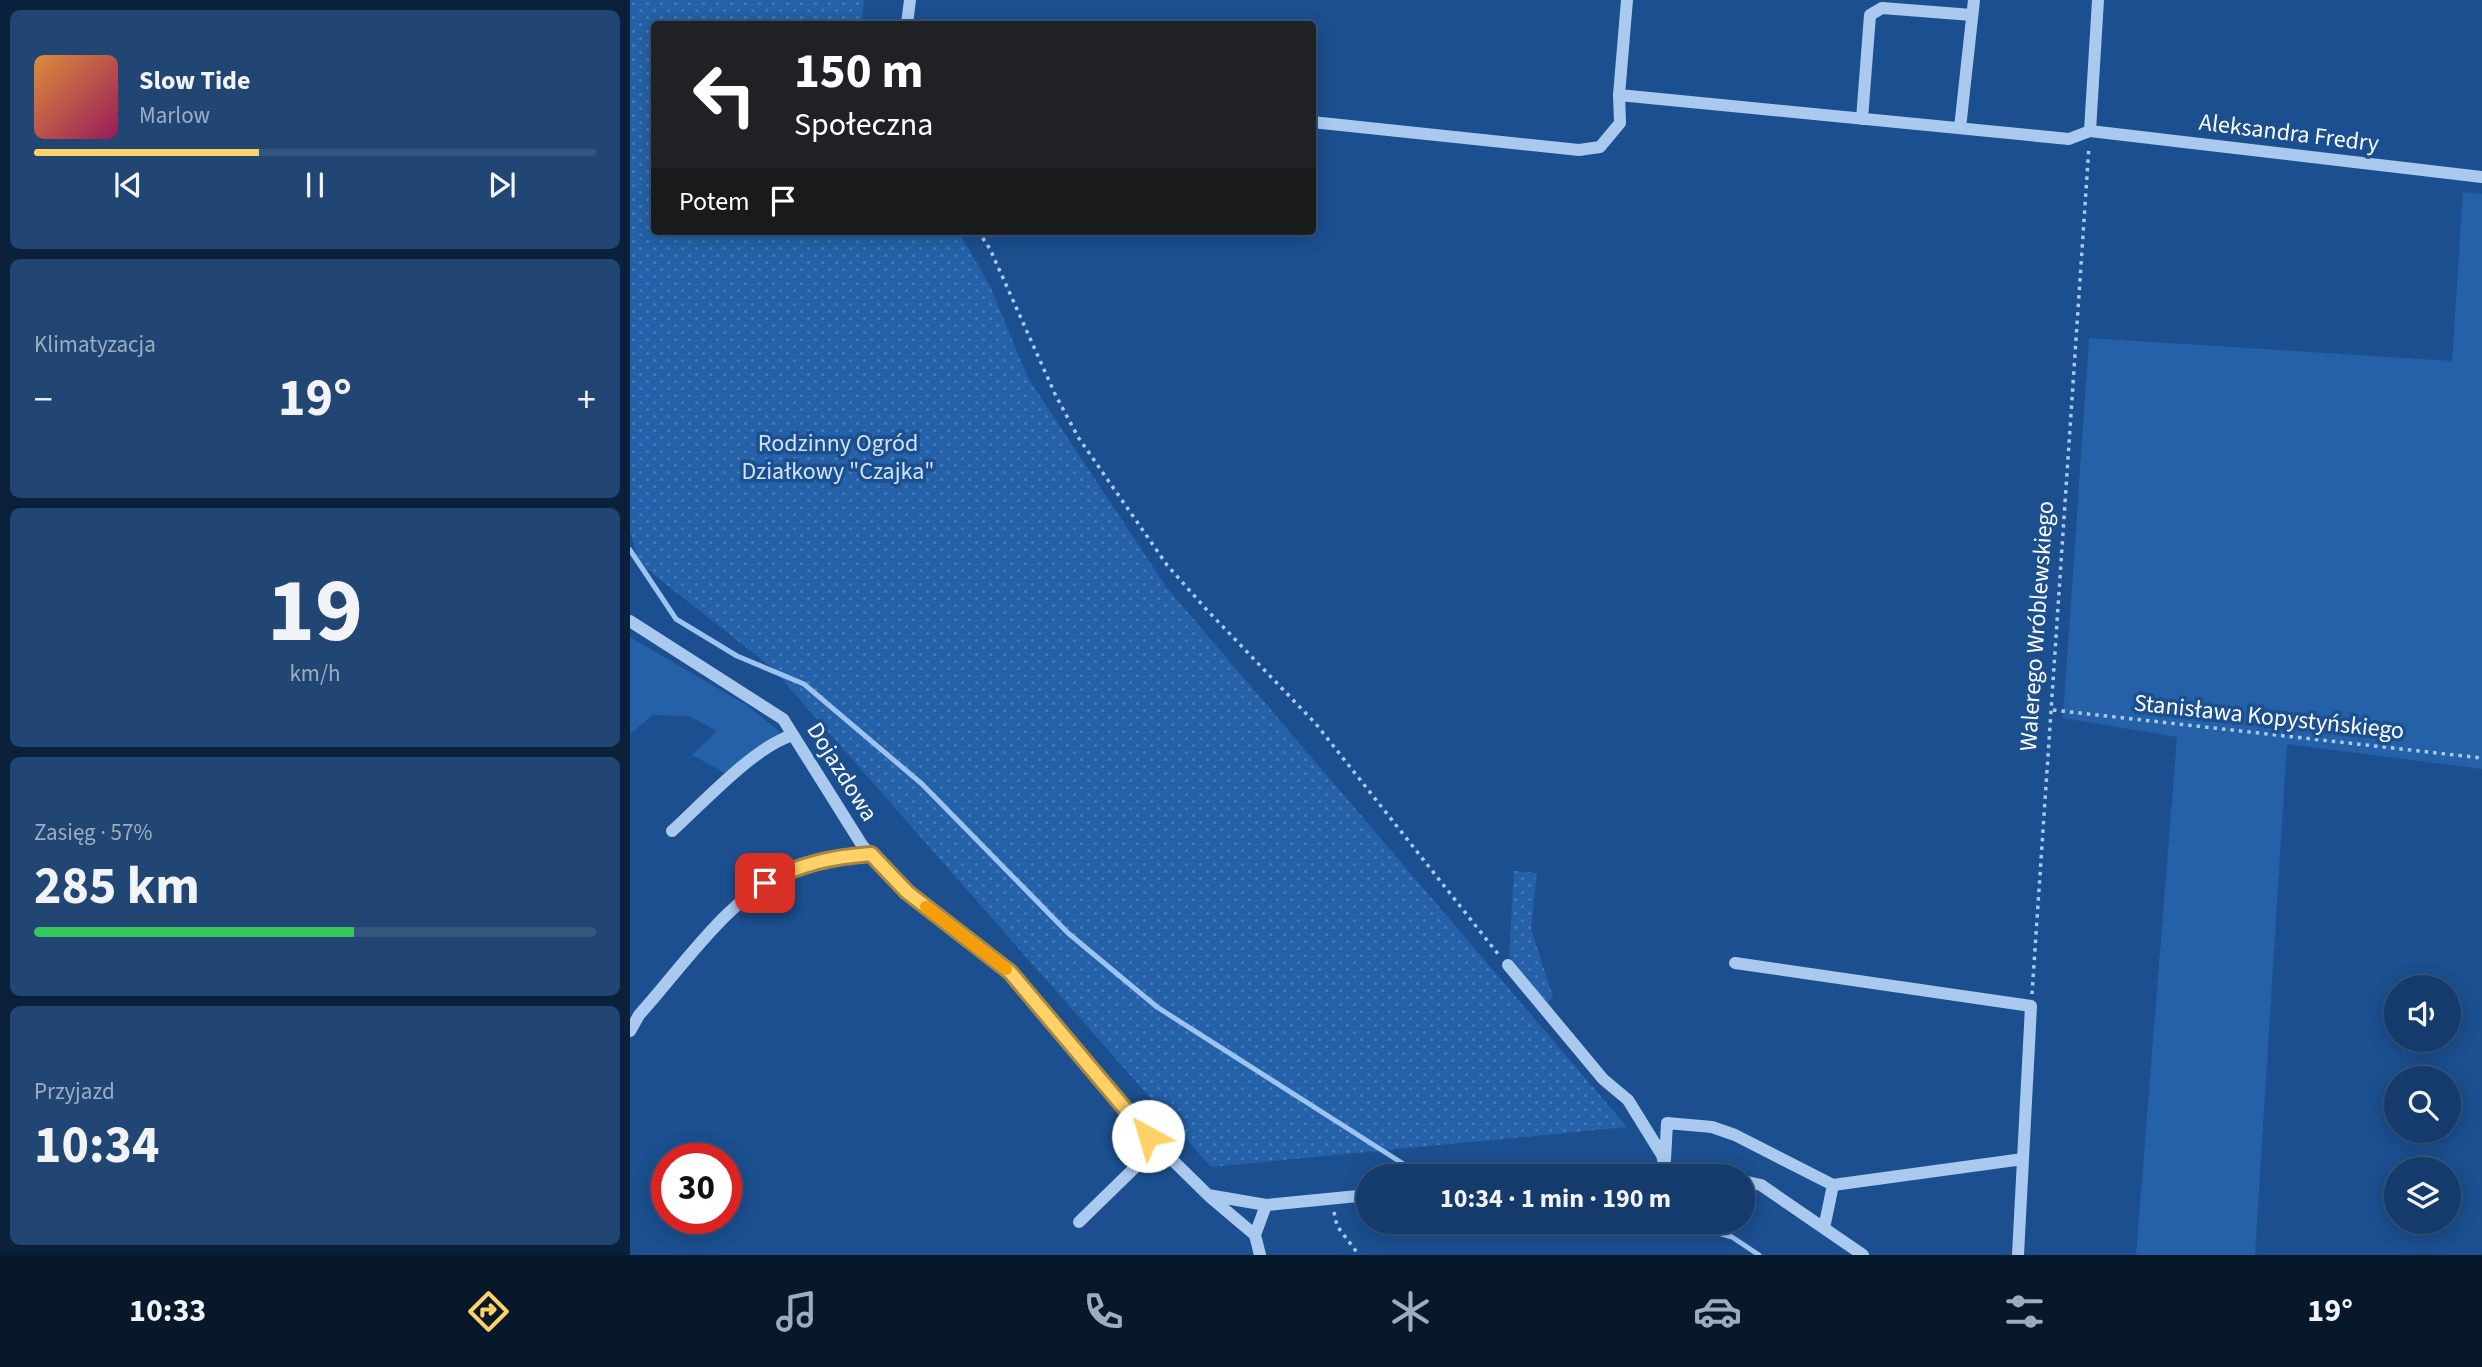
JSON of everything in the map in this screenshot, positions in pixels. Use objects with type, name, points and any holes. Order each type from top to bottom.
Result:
[{"type":"street","points":[[907,21],[910,0]]},
{"type":"street","points":[[1316,122],[1579,150],[1600,147],[1620,123],[1619,95],[1627,0]]},
{"type":"street","points":[[1960,128],[1974,0]]},
{"type":"street","points":[[2090,131],[2098,0]]},
{"type":"street","points":[[1862,119],[1870,15],[1882,8],[1972,15]]},
{"type":"street","name":"Aleksandra Fredry","points":[[1619,95],[2069,139],[2090,131],[2482,177]]},
{"type":"street","name":"Dojazdowa","points":[[630,621],[783,719],[871,854],[907,892],[1010,972],[1158,1145],[1208,1195],[1255,1235]]},
{"type":"street","points":[[672,831],[762,751],[779,739],[793,735]]},
{"type":"street","points":[[630,1031],[639,1015],[735,907],[765,883],[794,867],[825,858],[871,854]]},
{"type":"street","points":[[1735,963],[2031,1006],[2018,1255]]},
{"type":"street","points":[[1507,965],[1603,1079],[1628,1100],[1662,1155],[1664,1164]]},
{"type":"street","points":[[1666,1164],[1667,1124],[1712,1127],[1735,1135],[1833,1185],[2023,1159]]},
{"type":"street","points":[[1079,1222],[1158,1145]]},
{"type":"street","points":[[1755,1184],[1761,1185],[1863,1255]]},
{"type":"street","points":[[1824,1228],[1833,1185]]},
{"type":"street","points":[[1208,1195],[1266,1205],[1356,1196]]},
{"type":"street","points":[[1259,1255],[1255,1235],[1266,1205]]},
{"type":"path","name":"Walerego Wróblewskiego","points":[[2031,1006],[2090,131]]},
{"type":"path","points":[[980,235],[995,259],[1055,394],[1079,437],[1167,565],[1316,724],[1507,965]]},
{"type":"path","name":"Stanisława Kopystyńskiego","points":[[2053,710],[2482,758]]},
{"type":"path","points":[[1331,1199],[1337,1226],[1359,1255]]},
{"type":"green space","name":"Rodzinny Ogród Działkowy \"Czajka\"","points":[[630,0],[864,0],[862,21],[651,21],[651,235],[960,235],[990,286],[1028,378],[1167,588],[1627,1127],[1211,1167],[771,667],[639,563],[630,532]]},
{"type":"green space","points":[[2463,192],[2482,194],[2482,769],[2287,744],[2255,1255],[2136,1255],[2177,737],[2063,718],[2089,338],[2452,361]]},
{"type":"green space","points":[[630,637],[748,706],[780,732],[728,775],[692,755],[717,731],[689,716],[653,715],[630,734]]},
{"type":"green space","points":[[1514,871],[1537,873],[1531,929],[1553,997],[1548,1003],[1509,957]]},
{"type":"waterway","points":[[630,550],[676,619],[737,656],[804,684],[922,784],[1068,933],[1157,1007],[1404,1164]]},
{"type":"waterway","points":[[1722,1234],[1732,1237],[1759,1255]]},
{"type":"slow traffic","points":[[926,907],[1006,969]]},
{"type":"route","points":[[765,883],[794,867],[825,858],[871,854],[907,892],[1010,972],[1148,1136]]}]
